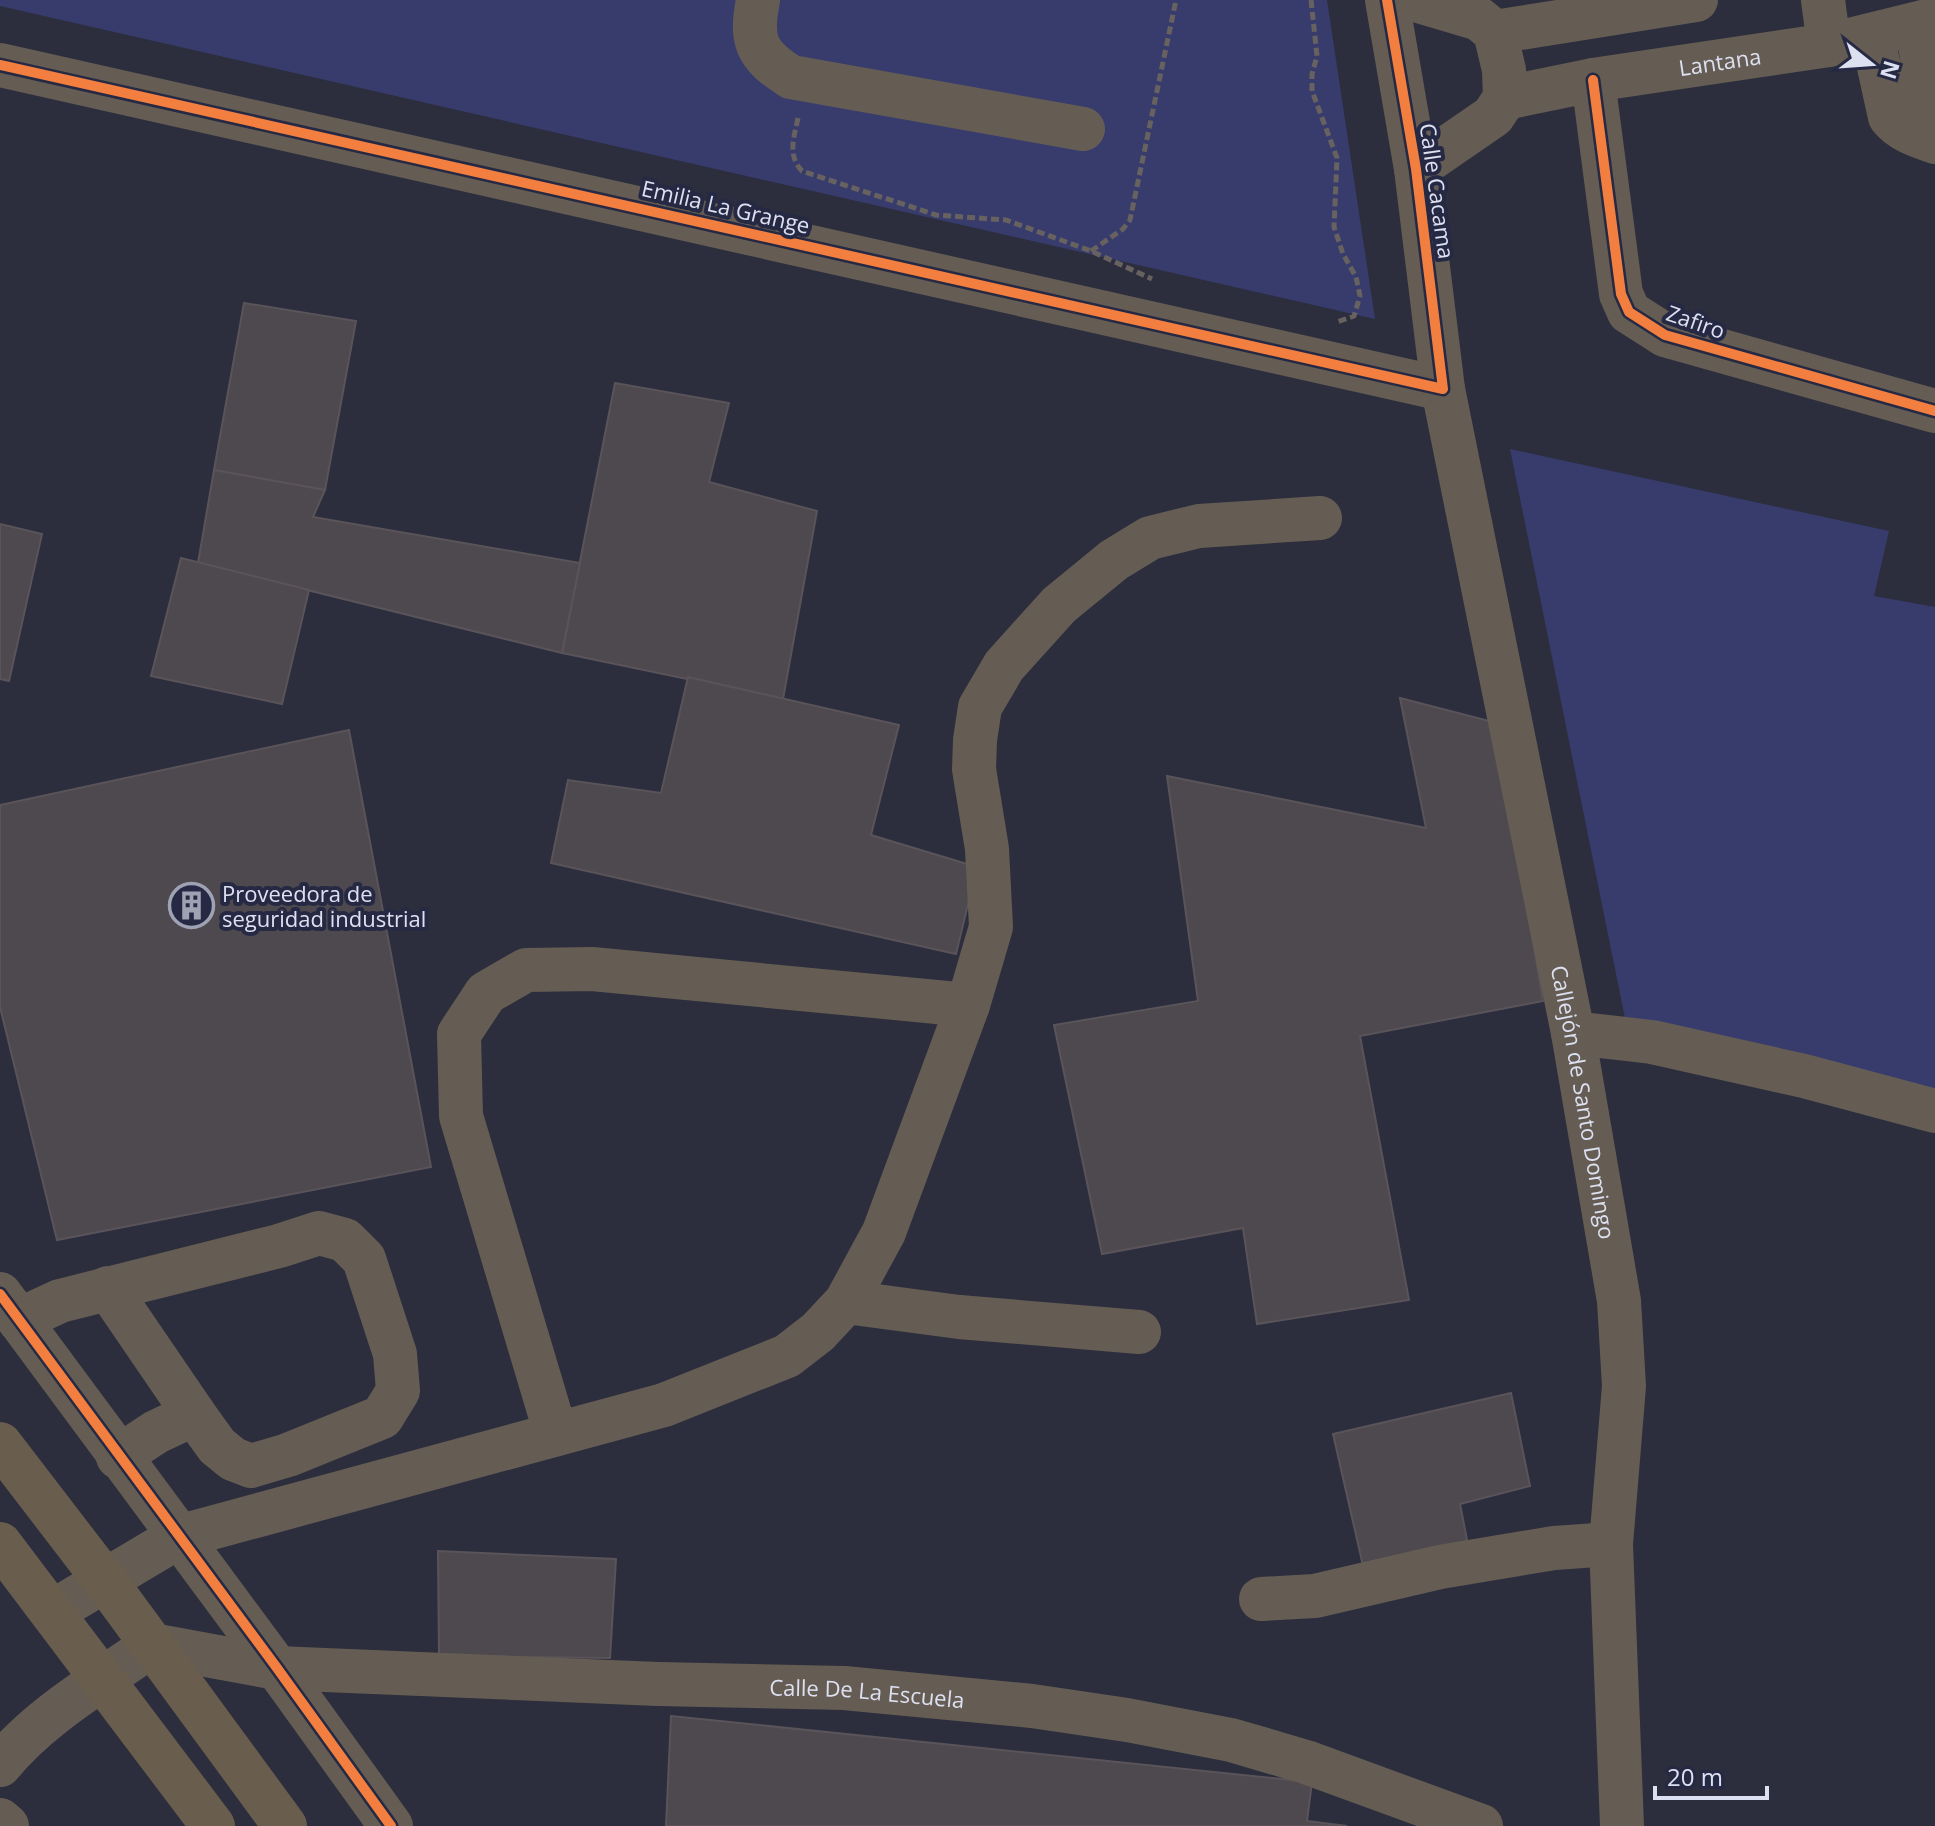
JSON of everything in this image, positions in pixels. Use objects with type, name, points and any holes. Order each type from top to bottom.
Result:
[{"type":"main road","points":[[0,1444],[106,1582],[285,1826]]},
{"type":"main road","points":[[0,1544],[213,1826]]},
{"type":"street","points":[[758,0],[754,36],[758,50],[772,66],[791,77],[1083,129]]},
{"type":"street","name":"Calle Cacama","points":[[1387,0],[1416,169],[1443,389]]},
{"type":"street","points":[[1415,0],[1479,19],[1495,32],[1504,70],[1505,98],[1493,116],[1416,169]]},
{"type":"street","points":[[1495,32],[1696,0]]},
{"type":"street","points":[[1823,0],[1829,45]]},
{"type":"street","points":[[1926,22],[1929,106],[1935,121]]},
{"type":"street","name":"Lantana","points":[[1505,98],[1593,80],[1829,45],[1926,22]]},
{"type":"street","points":[[1872,35],[1890,117],[1897,125],[1935,142]]},
{"type":"street","name":"Emilia La Grange","points":[[0,65],[1443,389]]},
{"type":"street","name":"Zafiro","points":[[1593,80],[1621,294],[1629,312],[1665,335],[1935,411]]},
{"type":"street","name":"Callejón de Santo Domingo","points":[[1443,389],[1573,1033],[1619,1301],[1624,1386],[1611,1544],[1622,1826]]},
{"type":"street","points":[[52,1612],[178,1537],[664,1405],[787,1356],[818,1332],[846,1302],[884,1232],[968,1005],[991,927],[987,849],[974,769],[975,740],[980,707],[1004,666],[1059,605],[1114,560],[1150,538],[1199,526],[1320,518]]},
{"type":"street","points":[[556,1434],[461,1116],[459,1034],[486,993],[526,970],[592,969],[968,1005]]},
{"type":"street","points":[[1573,1033],[1652,1042],[1804,1076],[1935,1111]]},
{"type":"street","points":[[108,1288],[217,1446],[233,1459],[251,1466],[288,1455],[382,1417],[398,1391],[395,1354],[364,1259],[345,1240],[319,1233],[279,1246],[108,1288],[60,1301],[9,1307],[178,1537],[258,1664],[391,1826]]},
{"type":"street","points":[[846,1302],[959,1317],[1139,1332]]},
{"type":"street","points":[[118,1457],[156,1432],[194,1414]]},
{"type":"street","points":[[1261,1599],[1315,1596],[1440,1567],[1554,1548],[1611,1544]]},
{"type":"street","points":[[0,1765],[59,1711],[152,1645]]},
{"type":"street","name":"Calle De La Escuela","points":[[152,1645],[258,1664],[658,1684],[844,1688],[1032,1706],[1231,1740],[1306,1762],[1481,1826]]},
{"type":"street","points":[[0,1820],[7,1826]]},
{"type":"path","points":[[1091,251],[1123,229],[1130,220],[1176,0]]},
{"type":"path","points":[[1311,0],[1317,56],[1312,74],[1312,91],[1337,158],[1334,227],[1343,254],[1356,277],[1360,296],[1354,316],[1338,322],[1325,321]]},
{"type":"path","points":[[805,81],[792,153],[794,163],[802,171],[936,215],[1006,220],[1091,251],[1154,280]]},
{"type":"shaded area","points":[[0,0],[1327,0],[1375,319],[0,6]]},
{"type":"shaded area","points":[[1510,449],[1889,531],[1874,596],[1935,607],[1935,1118],[1632,1053]]},
{"type":"building","points":[[244,303],[356,321],[325,490],[214,470]]},
{"type":"building","points":[[615,383],[729,403],[709,482],[817,511],[783,699],[562,653]]},
{"type":"building","points":[[214,470],[325,490],[313,517],[580,563],[562,653],[198,563]]},
{"type":"building","points":[[0,524],[42,534],[9,681],[0,679]]},
{"type":"building","points":[[181,558],[309,590],[282,704],[151,676]]},
{"type":"building","points":[[688,677],[899,725],[871,835],[977,867],[956,954],[551,863],[568,780],[661,793]]},
{"type":"building","points":[[1400,698],[1497,723],[1543,1001],[1360,1036],[1409,1300],[1257,1324],[1243,1228],[1102,1254],[1054,1025],[1198,1001],[1167,776],[1426,828]]},
{"type":"building","name":"Proveedora de seguridad industrial","points":[[349,730],[431,1167],[57,1240],[0,1007],[0,805]]},
{"type":"building","points":[[1511,1393],[1530,1486],[1460,1504],[1468,1545],[1364,1570],[1333,1434]]},
{"type":"building","points":[[438,1551],[616,1559],[610,1658],[439,1656]]},
{"type":"building","points":[[671,1716],[1312,1782],[1307,1821],[1347,1826],[666,1826]]},
{"type":"cycle path","points":[[0,65],[1443,389],[1416,169],[1387,0]]},
{"type":"cycle path","points":[[1593,80],[1621,294],[1629,312],[1665,335],[1935,411]]},
{"type":"cycle path","points":[[0,1294],[391,1826]]},
{"type":"place","name":"Proveedora de seguridad industrial","points":[[191,906]]}]
